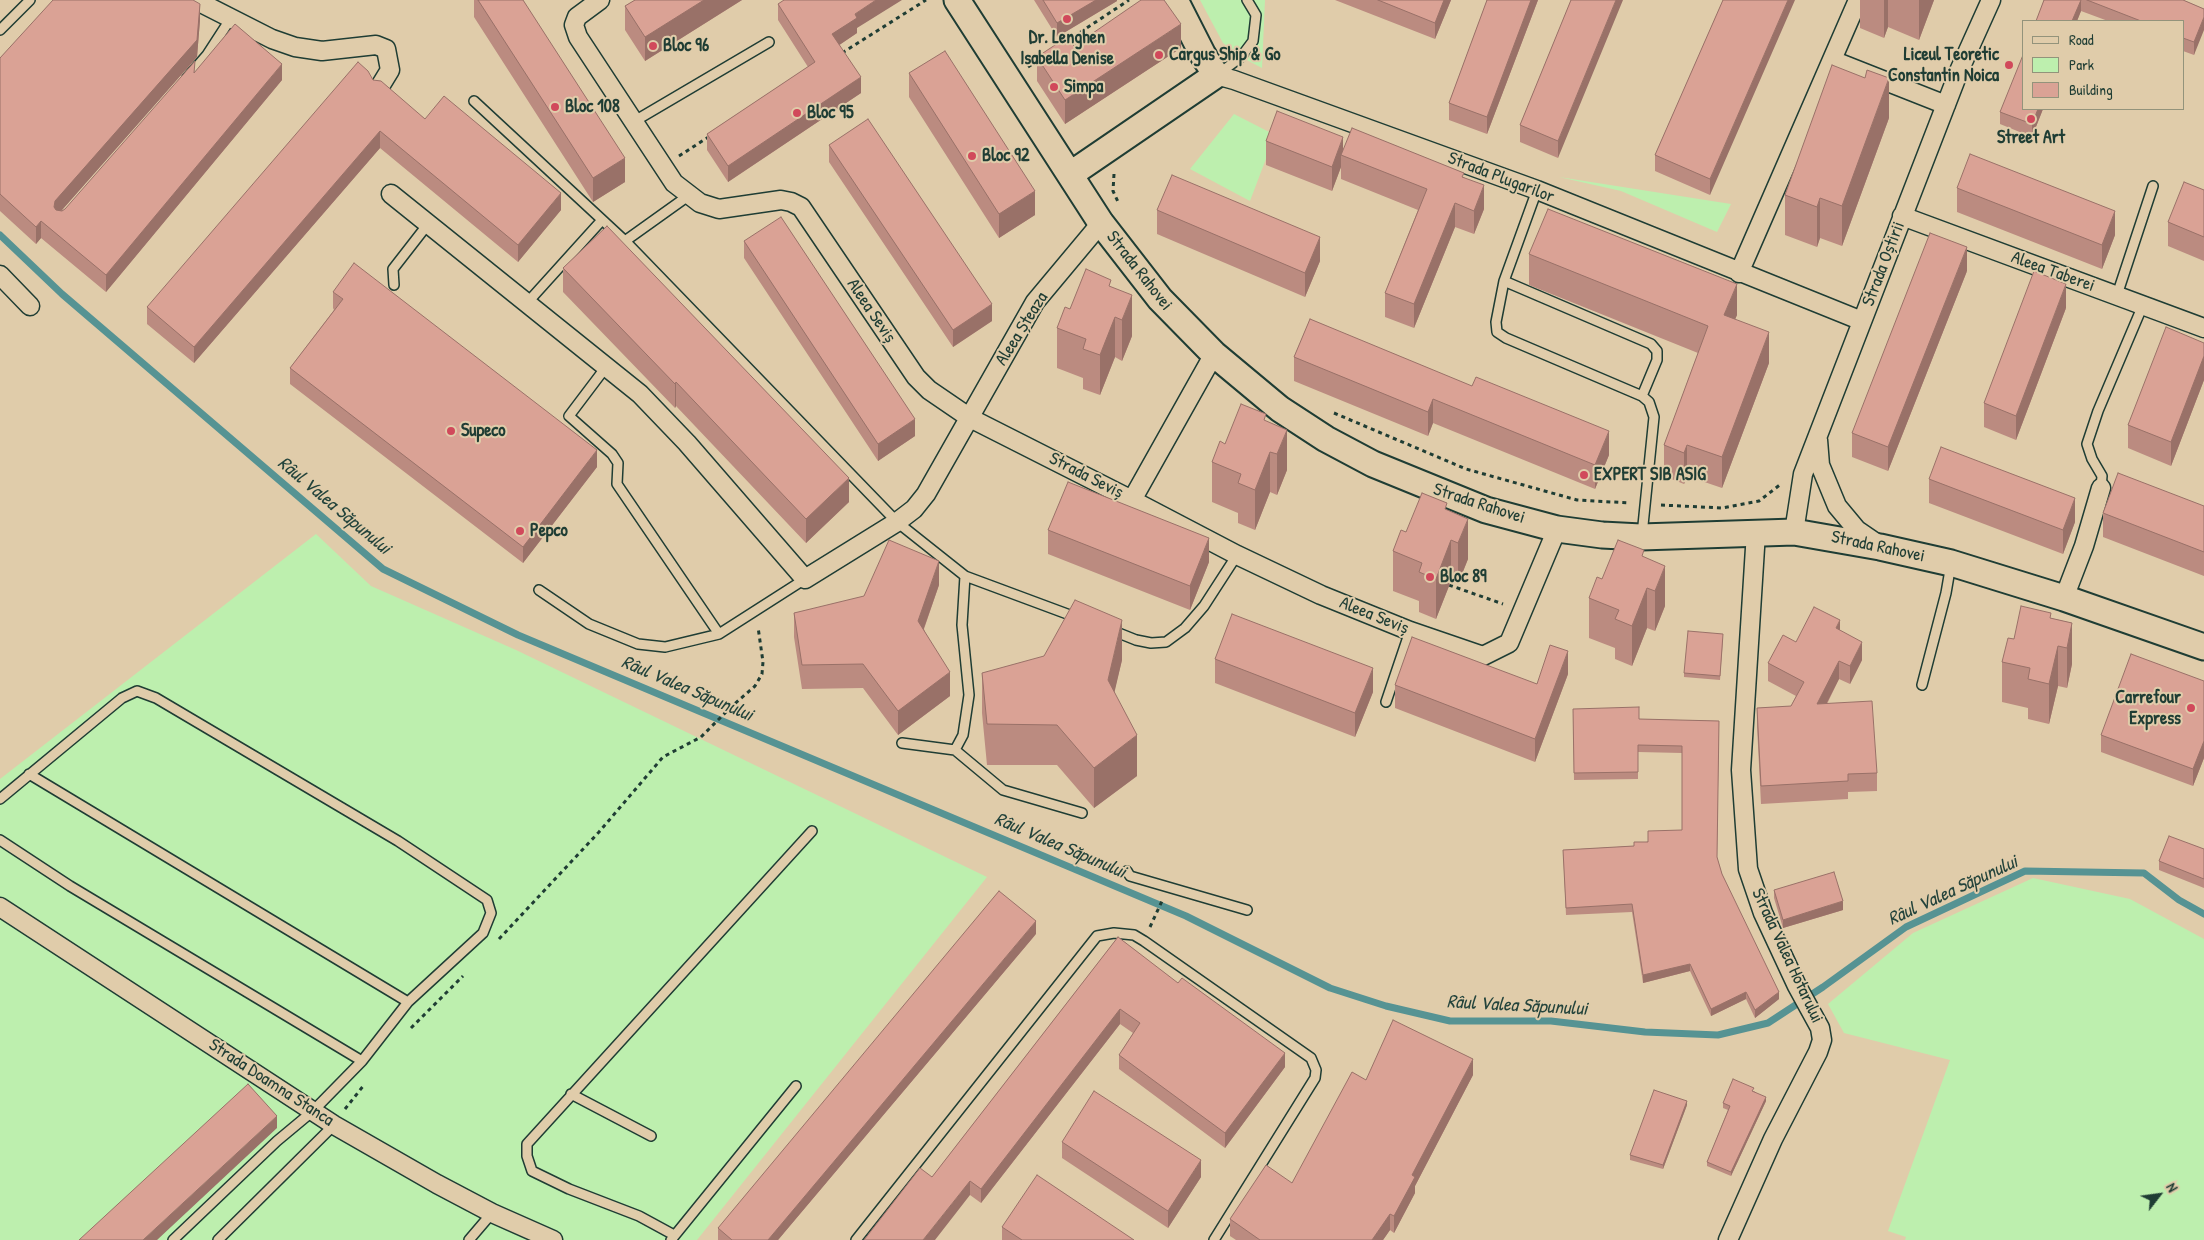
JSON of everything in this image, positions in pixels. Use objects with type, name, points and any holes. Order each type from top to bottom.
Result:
[{"type":"street","points":[[196,0],[272,39],[295,47],[322,51],[376,45],[386,49],[390,70],[379,88]]},
{"type":"street","name":"Aleea Seviș","points":[[600,0],[577,17],[574,25],[578,37],[674,183],[688,196],[708,207],[719,209],[781,200],[801,207],[916,377],[929,390],[970,418]]},
{"type":"street","name":"Strada Rahovei","points":[[957,0],[1101,223],[1160,299],[1214,354],[1280,409],[1326,440],[1373,464],[1486,510],[1557,529],[1602,535],[1642,537],[1794,532],[1880,547],[1951,563],[2064,598],[2204,647]]},
{"type":"street","points":[[1071,174],[1216,75],[1203,55],[1175,0]]},
{"type":"street","points":[[1739,273],[1858,0]]},
{"type":"street","name":"Strada Oștirii","points":[[1794,532],[1803,474],[1959,71],[1991,0]]},
{"type":"street","points":[[1832,60],[1946,105]]},
{"type":"street","name":"Strada Plugarilor","points":[[1216,75],[1537,190],[1862,321]]},
{"type":"street","points":[[390,194],[640,394],[668,422],[805,579],[898,522],[914,509],[926,494],[970,418]]},
{"type":"street","name":"Aleea Taberei","points":[[1902,216],[2117,294],[2204,328]]},
{"type":"street","name":"Aleea Șteaza","points":[[970,418],[1035,302],[1101,223]]},
{"type":"street","points":[[0,276],[30,306]]},
{"type":"street","name":"Strada Seviș","points":[[970,418],[1132,500],[1214,354]]},
{"type":"street","points":[[1818,434],[1820,465],[1837,506],[1857,530],[1880,547]]},
{"type":"street","points":[[2064,598],[2084,546],[2101,488]]},
{"type":"street","name":"Aleea Seviș","points":[[1132,500],[1237,556],[1321,595],[1410,631],[1484,656],[1509,643],[1557,529]]},
{"type":"street","name":"Strada Valea Hotarului","points":[[1728,1240],[1773,1139],[1818,1052],[1822,1040],[1820,1028],[1797,986],[1763,913],[1748,869],[1741,770],[1756,532]]},
{"type":"street","name":"Strada Doamna Stanca","points":[[0,907],[256,1079],[430,1180],[492,1213],[553,1240]]},
{"type":"lane","points":[[0,30],[30,0]]},
{"type":"lane","points":[[1216,75],[1241,57],[1252,41],[1256,15],[1247,0]]},
{"type":"lane","points":[[182,84],[207,55],[231,18]]},
{"type":"lane","points":[[633,122],[768,42]]},
{"type":"lane","points":[[474,101],[625,241],[898,522],[965,576],[1136,640],[1151,643],[1166,642],[1185,628],[1204,606],[1237,556]]},
{"type":"lane","points":[[2117,294],[2153,186]]},
{"type":"lane","points":[[1537,190],[1504,281],[1496,322],[1497,332],[1506,338],[1642,396],[1649,402],[1654,417],[1642,537]]},
{"type":"lane","points":[[625,241],[688,196]]},
{"type":"lane","points":[[527,303],[602,220]]},
{"type":"lane","points":[[394,285],[393,269],[428,224]]},
{"type":"lane","points":[[1504,281],[1651,344],[1657,351],[1657,360],[1642,396]]},
{"type":"lane","points":[[2101,488],[2102,476],[2092,459],[2087,444],[2098,411],[2143,305]]},
{"type":"lane","points":[[606,367],[569,416],[612,454],[618,464],[617,484],[719,634]]},
{"type":"lane","points":[[1922,685],[1946,593],[1951,563]]},
{"type":"lane","points":[[956,750],[963,735],[969,695],[962,625],[965,576]]},
{"type":"lane","points":[[539,590],[589,624],[638,644],[665,646],[719,634],[805,579]]},
{"type":"lane","points":[[1386,702],[1410,631]]},
{"type":"lane","points":[[0,799],[122,698],[137,691],[156,698],[398,841],[487,900],[491,913],[483,933],[408,1002],[362,1061],[313,1111],[277,1141],[173,1240]]},
{"type":"lane","points":[[902,743],[956,750],[1003,790],[1082,813]]},
{"type":"lane","points":[[29,774],[408,1002]]},
{"type":"lane","points":[[796,1086],[672,1237],[639,1216],[569,1190],[532,1171],[527,1156],[527,1144],[812,831]]},
{"type":"lane","points":[[0,840],[70,886],[362,1061]]},
{"type":"lane","points":[[1127,872],[1130,876],[1247,910]]},
{"type":"lane","points":[[856,1240],[1097,936],[1114,933],[1134,935],[1311,1058],[1316,1070],[1314,1078],[1214,1240]]},
{"type":"lane","points":[[571,1094],[651,1136]]},
{"type":"lane","points":[[218,1240],[334,1124]]},
{"type":"lane","points":[[469,1240],[492,1213]]},
{"type":"path","points":[[836,57],[926,0]]},
{"type":"path","points":[[1066,42],[1129,0]]},
{"type":"path","points":[[1027,68],[1043,58]]},
{"type":"path","points":[[662,166],[711,135]]},
{"type":"path","points":[[1120,206],[1113,191],[1113,174],[1121,169]]},
{"type":"path","points":[[1332,413],[1466,469],[1577,500],[1722,508],[1759,501],[1784,480]]},
{"type":"path","points":[[1449,585],[1522,611]]},
{"type":"path","points":[[496,943],[599,832],[663,757],[701,737],[755,686],[762,674],[763,662],[756,612]]},
{"type":"path","points":[[1158,911],[1163,897]]},
{"type":"path","points":[[407,1032],[464,974]]},
{"type":"path","points":[[334,1124],[366,1082]]},
{"type":"green space","points":[[1200,0],[1265,0],[1262,68],[1241,57],[1223,43]]},
{"type":"green space","points":[[1234,114],[1275,135],[1250,201],[1190,169]]},
{"type":"green space","points":[[1559,177],[1731,204],[1717,232],[1621,191]]},
{"type":"green space","points":[[316,534],[371,586],[516,650],[987,877],[697,1240],[0,1240],[0,779]]},
{"type":"green space","points":[[2033,878],[2130,899],[2204,939],[2204,1240],[1905,1240],[1906,1237],[1888,1231],[1950,1060],[1844,1033],[1828,1004],[1913,933]]},
{"type":"building","points":[[53,0],[193,0],[200,4],[197,40],[55,201],[54,207],[56,210],[62,211],[65,209],[195,61],[194,73],[235,24],[282,64],[106,275],[41,221],[36,227],[0,194],[0,58]]},
{"type":"building","points":[[478,0],[523,0],[625,158],[593,178]]},
{"type":"building","points":[[635,0],[704,0],[645,37],[625,6]]},
{"type":"building","points":[[784,0],[876,0],[855,14],[857,18],[832,34],[861,77],[728,166],[707,134],[815,62],[778,4]]},
{"type":"building","points":[[1043,0],[1096,0],[1057,23]]},
{"type":"building","points":[[1141,0],[1164,0],[1181,24],[1065,100],[1037,57],[1067,37],[1074,46]]},
{"type":"building","points":[[1378,0],[1444,0],[1435,23]]},
{"type":"building","points":[[1487,0],[1531,0],[1487,117],[1449,103]]},
{"type":"building","points":[[1571,0],[1616,0],[1558,141],[1520,125]]},
{"type":"building","points":[[1723,0],[1788,0],[1710,179],[1655,155]]},
{"type":"building","points":[[2044,0],[2081,0],[2072,20],[2036,20]]},
{"type":"building","points":[[2087,0],[2183,0],[2204,9],[2204,17],[2194,42],[2184,38],[2184,20],[2138,20]]},
{"type":"building","name":"Bloc 92","points":[[945,51],[1035,191],[999,214],[909,73]]},
{"type":"building","points":[[2022,57],[2022,110],[2038,110],[2032,124],[2000,112]]},
{"type":"building","points":[[358,62],[368,71],[373,80],[381,81],[425,119],[444,96],[561,193],[518,245],[380,131],[194,347],[147,307]]},
{"type":"building","points":[[1832,65],[1865,78],[1867,70],[1889,78],[1842,206],[1820,198],[1817,207],[1785,195]]},
{"type":"building","points":[[1277,111],[1343,137],[1332,167],[1266,141]]},
{"type":"building","points":[[868,119],[992,304],[953,330],[829,145]]},
{"type":"building","points":[[1352,128],[1464,173],[1462,177],[1484,185],[1474,211],[1455,203],[1414,304],[1385,293],[1427,189],[1341,155]]},
{"type":"building","points":[[1970,154],[2115,211],[2102,245],[1957,188]]},
{"type":"building","points":[[1172,175],[1320,237],[1305,273],[1157,210]]},
{"type":"building","points":[[2184,182],[2204,190],[2204,237],[2168,222]]},
{"type":"building","points":[[1548,209],[1737,284],[1724,315],[1769,332],[1722,457],[1687,445],[1684,453],[1664,445],[1708,326],[1529,254]]},
{"type":"building","points":[[781,217],[915,419],[878,444],[744,241]]},
{"type":"building","points":[[607,226],[849,478],[806,519],[676,382],[675,384],[563,268]]},
{"type":"building","points":[[1930,233],[1967,247],[1888,447],[1852,433]]},
{"type":"building","name":"Supeco","points":[[354,263],[597,450],[523,547],[290,368],[343,299],[333,292]]},
{"type":"building","points":[[1086,269],[1111,280],[1109,286],[1132,295],[1122,320],[1115,317],[1100,355],[1083,349],[1086,339],[1057,328],[1065,307],[1070,309]]},
{"type":"building","points":[[2034,271],[2066,284],[2016,416],[1984,403]]},
{"type":"building","points":[[1310,319],[1472,386],[1476,377],[1609,431],[1595,465],[1433,399],[1428,412],[1294,357]]},
{"type":"building","points":[[2166,327],[2204,343],[2204,356],[2171,442],[2128,425]]},
{"type":"building","points":[[1241,404],[1266,414],[1264,420],[1287,430],[1277,454],[1270,452],[1255,490],[1238,483],[1241,474],[1212,462],[1220,441],[1225,444]]},
{"type":"building","points":[[1941,447],[2075,498],[2063,530],[1929,479]]},
{"type":"building","points":[[2118,473],[2204,506],[2204,552],[2103,513]]},
{"type":"building","points":[[1068,482],[1209,538],[1190,586],[1048,530]]},
{"type":"building","points":[[1422,493],[1447,503],[1445,509],[1468,519],[1458,543],[1451,540],[1436,579],[1419,572],[1422,563],[1393,551],[1401,530],[1406,532]]},
{"type":"building","points":[[889,540],[939,561],[918,621],[950,672],[898,711],[863,664],[802,665],[794,613],[864,596]]},
{"type":"building","points":[[1618,540],[1644,550],[1642,556],[1665,566],[1655,591],[1647,588],[1632,626],[1615,619],[1619,610],[1589,598],[1597,577],[1602,579]]},
{"type":"building","points":[[1075,600],[1122,620],[1108,680],[1137,735],[1094,768],[1057,725],[987,724],[982,673],[1044,656]]},
{"type":"building","points":[[2021,606],[2051,613],[2050,618],[2072,623],[2067,648],[2058,646],[2049,684],[2028,679],[2030,668],[2002,662],[2008,638],[2014,639]]},
{"type":"building","points":[[1814,607],[1840,620],[1836,628],[1862,642],[1850,666],[1839,661],[1817,704],[1872,701],[1877,773],[1848,774],[1848,781],[1761,786],[1757,708],[1791,706],[1804,682],[1768,663],[1783,635],[1796,642]]},
{"type":"building","points":[[1232,614],[1373,668],[1355,713],[1215,659]]},
{"type":"building","points":[[1688,631],[1723,634],[1720,676],[1684,673]]},
{"type":"building","points":[[1412,637],[1537,684],[1550,645],[1568,651],[1535,739],[1395,685]]},
{"type":"building","points":[[2131,654],[2204,681],[2204,741],[2193,769],[2101,735]]},
{"type":"building","points":[[1639,707],[1639,719],[1719,721],[1717,857],[1722,874],[1779,992],[1755,1010],[1746,992],[1711,1009],[1690,964],[1643,975],[1632,904],[1566,908],[1563,850],[1634,846],[1634,842],[1648,842],[1648,831],[1682,830],[1682,746],[1638,745],[1638,772],[1574,773],[1573,709]]},
{"type":"building","points":[[2169,836],[2204,849],[2204,879],[2159,861]]},
{"type":"building","points":[[1834,872],[1843,901],[1783,920],[1774,890]]},
{"type":"building","points":[[999,891],[1036,921],[768,1240],[732,1240],[718,1228]]},
{"type":"building","points":[[1118,937],[1178,983],[1182,978],[1285,1053],[1225,1133],[1119,1055],[1140,1023],[1120,1009],[981,1189],[970,1181],[923,1240],[864,1240],[920,1168],[932,1177]]},
{"type":"building","points":[[1393,1020],[1473,1059],[1412,1175],[1415,1177],[1394,1216],[1390,1214],[1372,1240],[1260,1240],[1230,1219],[1266,1165],[1292,1183],[1352,1072],[1366,1080]]},
{"type":"building","points":[[1733,1079],[1754,1088],[1752,1091],[1766,1097],[1731,1172],[1707,1162],[1730,1106],[1723,1103]]},
{"type":"building","points":[[248,1084],[277,1116],[143,1240],[79,1240]]},
{"type":"building","points":[[1654,1090],[1687,1101],[1663,1165],[1630,1155]]},
{"type":"building","points":[[1094,1091],[1201,1160],[1168,1211],[1062,1142]]},
{"type":"building","points":[[1037,1175],[1134,1240],[1022,1240],[1002,1227]]},
{"type":"waterway","name":"Râul Valea Săpunului","points":[[0,235],[62,294],[383,569],[518,635],[1186,916],[1330,988],[1386,1006],[1450,1021],[1551,1021],[1645,1032],[1718,1035],[1768,1023],[1823,987],[1906,927],[2025,871],[2144,873],[2179,900],[2204,914]]},
{"type":"place","name":"Dr. Lenghen Isabella Denise","points":[[1067,19]]},
{"type":"place","name":"Bloc 96","points":[[653,46]]},
{"type":"place","name":"Cargus Ship & Go","points":[[1159,55]]},
{"type":"place","name":"Liceul Teoretic Constantin Noica","points":[[2009,65]]},
{"type":"place","name":"Simpa","points":[[1054,87]]},
{"type":"place","name":"Bloc 108","points":[[555,107]]},
{"type":"place","name":"Bloc 95","points":[[797,113]]},
{"type":"place","name":"Street Art","points":[[2031,119]]},
{"type":"place","name":"Bloc 92","points":[[972,156]]},
{"type":"place","name":"Supeco","points":[[451,431]]},
{"type":"place","name":"EXPERT SIB ASIG","points":[[1584,475]]},
{"type":"place","name":"Pepco","points":[[520,531]]},
{"type":"place","name":"Bloc 89","points":[[1430,577]]},
{"type":"place","name":"Carrefour Express","points":[[2191,708]]}]
